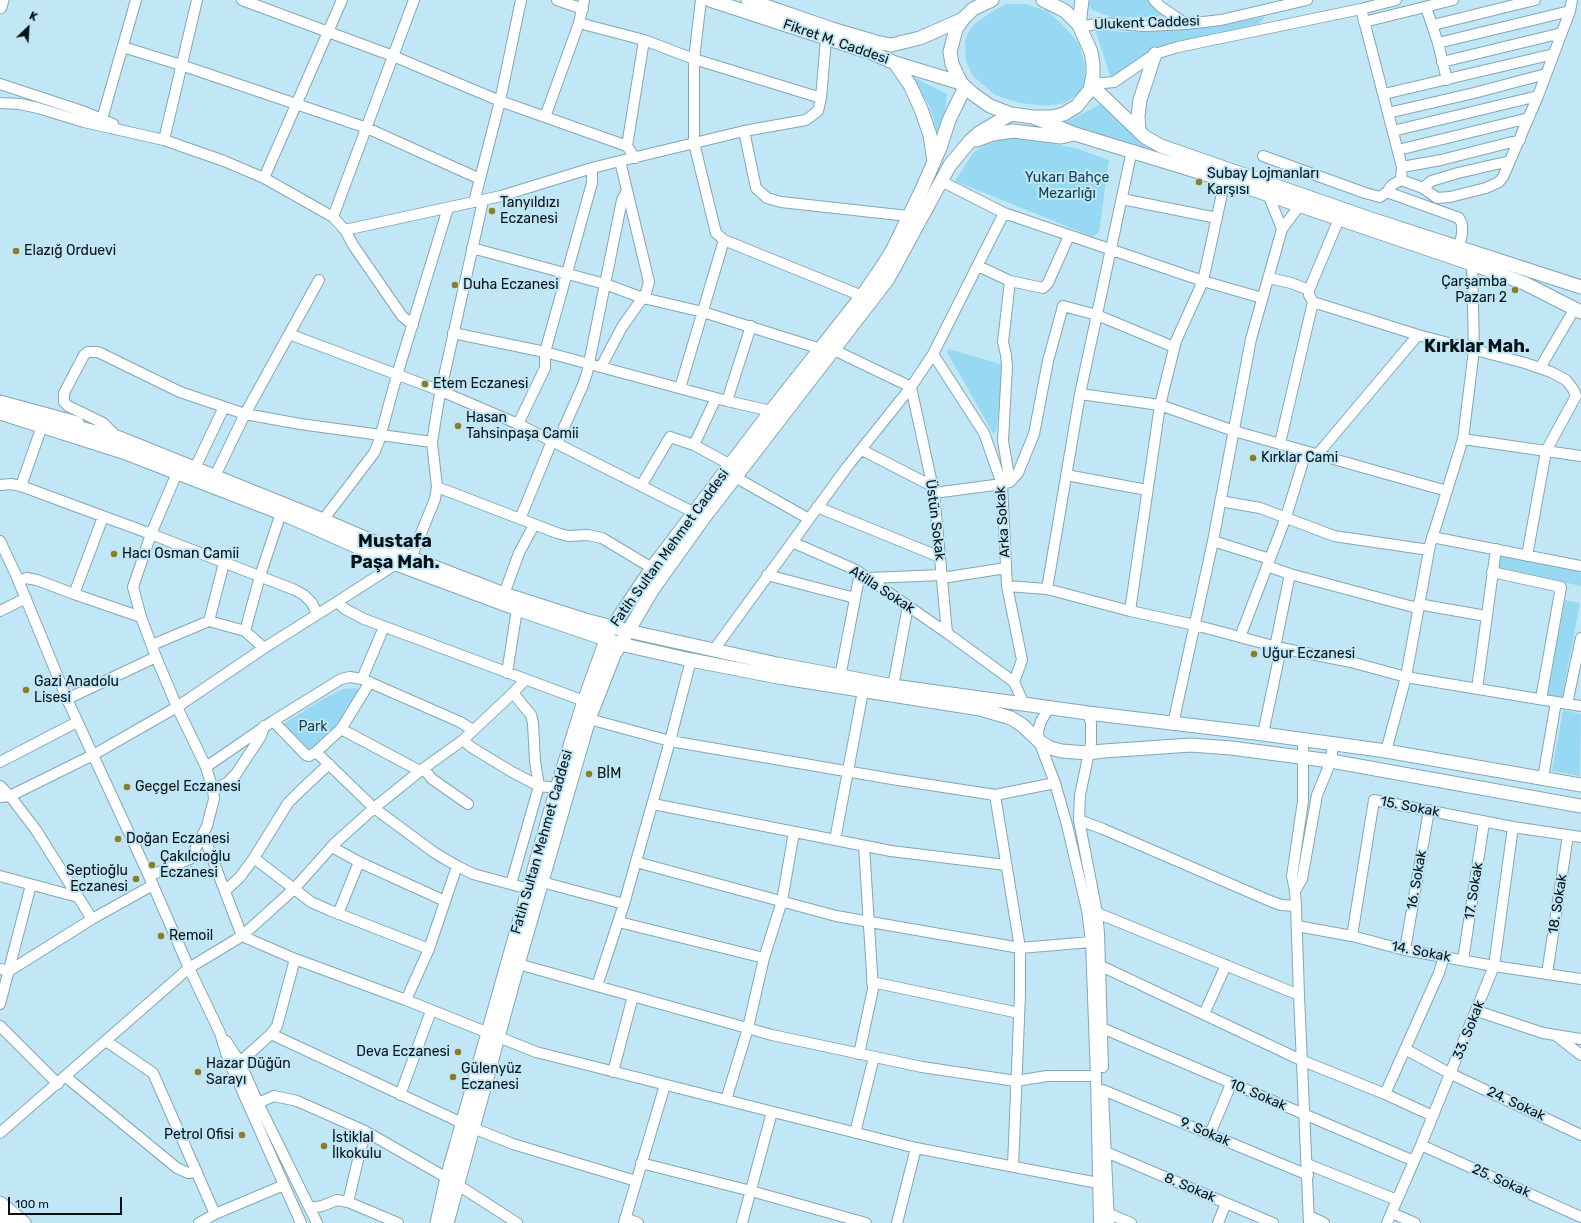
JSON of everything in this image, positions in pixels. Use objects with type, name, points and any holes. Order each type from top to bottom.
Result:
[{"type":"main road","points":[[0,6],[2,0]]},
{"type":"main road","name":"Fikret M. Caddesi","points":[[710,0],[963,85]]},
{"type":"main road","points":[[748,0],[832,29],[891,45],[920,38],[963,19]]},
{"type":"main road","points":[[992,0],[978,4],[963,19],[956,29],[950,52],[952,64],[963,85],[990,106],[1011,114],[1052,118],[1064,114],[1077,106],[1090,90],[1093,69],[1091,52],[1080,26],[1065,11],[1043,0]]},
{"type":"main road","points":[[1080,26],[1082,0]]},
{"type":"main road","points":[[1139,131],[1138,116],[1140,100],[1155,54]]},
{"type":"main road","points":[[895,63],[910,85],[921,109],[930,135],[934,162]]},
{"type":"main road","points":[[1091,83],[1145,137],[1161,146],[1371,219],[1581,287]]},
{"type":"main road","name":"Fatih Sultan Mehmet Caddesi","points":[[437,1223],[452,1181],[493,1035],[543,836],[584,701],[606,639],[612,627],[652,568],[771,411],[862,296],[892,250],[934,162],[963,85]]},
{"type":"main road","points":[[493,1035],[518,964],[589,719],[604,676],[620,644],[653,589],[736,477],[888,278],[950,165],[970,141],[979,133],[1011,114]]},
{"type":"main road","points":[[1033,117],[1075,134],[1132,150],[1268,194],[1472,264],[1524,283],[1578,310]]},
{"type":"main road","points":[[970,141],[993,134],[1013,131],[1061,137],[1075,134]]},
{"type":"main road","points":[[0,402],[89,426],[323,520],[411,558],[504,594],[585,620],[628,631],[714,651],[840,677],[893,686],[1049,708],[1263,734],[1386,751],[1581,785]]},
{"type":"main road","points":[[0,407],[117,438]]},
{"type":"main road","points":[[0,413],[123,452],[177,472],[281,513],[396,564],[517,610],[620,644],[691,660],[1002,714],[1022,725],[1039,741],[1050,748],[1062,751],[1088,753],[1198,745],[1232,748],[1331,761],[1581,806]]},
{"type":"main road","points":[[0,424],[14,418]]},
{"type":"main road","points":[[447,1223],[452,1181]]},
{"type":"main road","points":[[0,1204],[24,1223]]},
{"type":"main road","points":[[0,1216],[8,1223]]},
{"type":"street","points":[[102,119],[136,0]]},
{"type":"street","points":[[164,140],[197,0]]},
{"type":"street","points":[[242,0],[393,56],[500,101],[627,146],[635,158]]},
{"type":"street","points":[[264,178],[329,33],[342,0]]},
{"type":"street","points":[[333,217],[414,0]]},
{"type":"street","points":[[5,796],[93,755],[177,707],[264,648],[396,564],[411,558],[435,499],[437,487],[432,442],[440,391],[472,248],[480,179],[500,101],[521,0]]},
{"type":"street","points":[[546,117],[579,23],[584,4],[557,0]]},
{"type":"street","points":[[701,0],[694,59],[694,143],[714,229],[719,237],[724,240],[862,296]]},
{"type":"street","points":[[1154,0],[1161,7],[1186,24]]},
{"type":"street","name":"Ulukent Caddesi","points":[[1080,26],[1101,23],[1145,26],[1186,24],[1221,20],[1303,0]]},
{"type":"street","points":[[1091,83],[1114,82],[1155,54],[1178,47],[1360,9],[1396,0]]},
{"type":"street","points":[[1364,22],[1453,0]]},
{"type":"street","points":[[1433,25],[1534,0]]},
{"type":"street","points":[[1263,156],[1380,197],[1387,192],[1392,185],[1401,180],[1422,188],[1437,198],[1450,197],[1486,188],[1499,182],[1503,177],[1520,140],[1538,96],[1570,11],[1572,0]]},
{"type":"street","points":[[1426,7],[1433,25],[1447,80]]},
{"type":"street","points":[[1360,9],[1398,150],[1402,167],[1401,180]]},
{"type":"street","points":[[1438,43],[1570,11]]},
{"type":"street","points":[[579,23],[644,40],[694,59],[821,98]]},
{"type":"street","points":[[1442,62],[1562,33]]},
{"type":"street","points":[[344,230],[478,202],[620,161],[744,131],[806,120],[818,111],[821,98],[826,39]]},
{"type":"street","points":[[627,146],[644,40]]},
{"type":"street","points":[[122,47],[181,64],[367,128],[480,179]]},
{"type":"street","points":[[1384,94],[1554,54]]},
{"type":"street","points":[[1388,113],[1546,74]]},
{"type":"street","points":[[0,84],[102,119],[135,134]]},
{"type":"street","points":[[1393,131],[1538,96]]},
{"type":"street","points":[[0,104],[20,104],[84,122],[164,140],[224,161],[264,178],[333,217],[344,230],[402,316],[413,325]]},
{"type":"street","points":[[1398,150],[1529,118]]},
{"type":"street","points":[[744,131],[756,188],[767,198],[782,202],[908,216]]},
{"type":"street","points":[[1402,167],[1441,160],[1520,140]]},
{"type":"street","points":[[1047,589],[1080,394],[1112,251],[1132,150]]},
{"type":"street","points":[[600,367],[622,327],[643,298],[648,287],[649,275],[620,161]]},
{"type":"street","points":[[1422,188],[1431,181],[1510,161]]},
{"type":"street","points":[[518,424],[543,373],[546,362],[545,352],[592,183],[592,168]]},
{"type":"street","points":[[1130,611],[1160,405],[1176,340],[1203,281],[1225,180]]},
{"type":"street","points":[[941,181],[1004,213],[1203,281],[1262,298]]},
{"type":"street","points":[[520,519],[554,442],[583,385],[589,364],[622,200],[627,191]]},
{"type":"street","points":[[1387,192],[1459,218],[1462,224],[1462,234],[1459,248]]},
{"type":"street","points":[[1268,194],[1282,229]]},
{"type":"street","points":[[1122,199],[1217,218]]},
{"type":"street","points":[[1173,724],[1196,625],[1251,339],[1282,229],[1300,205]]},
{"type":"street","points":[[323,520],[374,453],[448,208]]},
{"type":"street","points":[[714,651],[817,507],[911,387],[933,354],[1004,213]]},
{"type":"street","points":[[1339,219],[1309,290],[1309,295],[1313,302],[1418,336],[1540,368],[1566,380],[1573,389],[1576,396],[1546,451],[1527,556]]},
{"type":"street","points":[[978,266],[1010,281],[1040,289],[1045,287],[1048,283],[1069,236]]},
{"type":"street","points":[[680,388],[724,240]]},
{"type":"street","points":[[472,248],[605,284],[643,298],[703,312],[821,348]]},
{"type":"street","points":[[1386,751],[1406,677],[1432,537],[1463,439],[1474,350],[1472,264]]},
{"type":"street","points":[[1269,278],[1291,283],[1309,290]]},
{"type":"street","points":[[215,476],[244,414],[319,280]]},
{"type":"street","points":[[1006,483],[1003,441],[1007,366],[1003,342],[1010,281]]},
{"type":"street","points":[[1280,443],[1313,302]]},
{"type":"street","points":[[862,450],[933,489],[1006,483],[1018,473],[1034,434],[1048,362],[1063,306],[1097,315],[1174,347]]},
{"type":"street","points":[[1540,368],[1578,310]]},
{"type":"street","points":[[727,401],[751,326]]},
{"type":"street","points":[[454,333],[545,352],[727,401],[771,411]]},
{"type":"street","points":[[289,334],[440,391],[518,424],[695,513]]},
{"type":"street","points":[[1317,455],[1418,336]]},
{"type":"street","points":[[834,350],[911,387]]},
{"type":"street","points":[[117,438],[103,423],[68,406],[64,402],[64,393],[84,355],[88,352],[98,352],[180,392],[244,414],[300,424],[432,442]]},
{"type":"street","name":"Arka Sokak","points":[[933,354],[984,433],[1006,483],[1007,586],[1022,660],[1014,682]]},
{"type":"street","name":"Üstün Sokak","points":[[911,387],[933,489],[947,633]]},
{"type":"street","points":[[1080,394],[1160,405],[1234,431],[1447,491]]},
{"type":"street","points":[[694,445],[716,398]]},
{"type":"street","points":[[195,468],[224,408]]},
{"type":"street","points":[[21,486],[42,426]]},
{"type":"street","points":[[641,486],[670,436],[694,445],[731,465]]},
{"type":"street","points":[[1463,439],[1581,456]]},
{"type":"street","points":[[1240,637],[1286,517],[1306,452]]},
{"type":"street","points":[[4,970],[92,919],[151,880],[190,859],[203,834],[212,810],[214,799],[213,790],[206,766],[177,707],[156,657],[141,618],[133,587],[151,534],[177,472]]},
{"type":"street","points":[[1066,475],[1147,490]]},
{"type":"street","points":[[736,477],[809,519]]},
{"type":"street","points":[[0,484],[21,486],[151,534],[295,590],[304,595],[312,603],[318,614]]},
{"type":"street","points":[[437,487],[557,533],[568,536],[588,535],[602,538],[652,568]]},
{"type":"street","points":[[1220,501],[1260,508],[1334,536],[1429,550]]},
{"type":"street","points":[[817,507],[940,556]]},
{"type":"street","points":[[245,631],[260,576],[281,513]]},
{"type":"street","points":[[74,594],[103,517]]},
{"type":"street","points":[[504,594],[519,553],[534,525]]},
{"type":"street","points":[[1432,537],[1581,566]]},
{"type":"street","points":[[0,541],[19,581],[77,722],[151,880],[189,968],[220,1033],[228,1059],[301,1223]]},
{"type":"street","points":[[1213,541],[1268,562],[1290,574],[1418,606],[1486,616]]},
{"type":"street","name":"Atilla Sokak","points":[[792,542],[864,576],[947,633]]},
{"type":"street","points":[[1477,689],[1496,549]]},
{"type":"street","points":[[209,621],[224,563]]},
{"type":"street","points":[[840,677],[855,598],[864,576],[942,577],[1006,568]]},
{"type":"street","points":[[1492,572],[1561,587],[1541,699]]},
{"type":"street","points":[[1263,734],[1290,574]]},
{"type":"street","points":[[767,575],[855,598]]},
{"type":"street","points":[[19,581],[26,578],[37,580],[141,618]]},
{"type":"street","points":[[1007,586],[1047,589],[1130,611],[1196,625],[1278,647],[1351,662],[1406,677],[1581,706]]},
{"type":"street","points":[[0,611],[26,598]]},
{"type":"street","points":[[337,602],[353,614],[584,701]]},
{"type":"street","points":[[893,686],[908,606]]},
{"type":"street","points":[[507,673],[517,610]]},
{"type":"street","points":[[152,645],[209,621],[245,631],[264,648]]},
{"type":"street","points":[[269,723],[306,755],[309,756],[316,752],[341,729],[366,681],[384,626]]},
{"type":"street","points":[[947,633],[1014,682],[1024,704]]},
{"type":"street","points":[[1567,704],[1581,638]]},
{"type":"street","points":[[67,699],[156,657]]},
{"type":"street","points":[[597,986],[619,922],[670,742],[691,660]]},
{"type":"street","points":[[206,766],[269,723],[341,679],[354,677],[460,722],[473,730]]},
{"type":"street","points":[[0,1133],[189,968],[242,936],[294,888],[332,847],[374,808],[463,740],[525,680]]},
{"type":"street","points":[[835,840],[863,691]]},
{"type":"street","points":[[511,884],[539,786],[531,715],[513,693]]},
{"type":"street","points":[[1543,778],[1556,702]]},
{"type":"street","points":[[1049,708],[1041,721],[1038,731],[1039,741],[1055,784],[1067,825],[1087,910],[1091,942],[1099,1223]]},
{"type":"street","points":[[1088,713],[1092,733],[1080,795],[1079,820],[1097,913],[1101,966],[1103,1090],[1109,1219],[1131,1223]]},
{"type":"street","points":[[589,719],[670,742],[995,795],[1055,784]]},
{"type":"street","points":[[0,762],[77,722]]},
{"type":"street","points":[[213,790],[227,783],[236,774],[269,723]]},
{"type":"street","points":[[341,729],[422,770],[432,779],[468,804]]},
{"type":"street","points":[[463,740],[494,762],[539,786],[557,788]]},
{"type":"street","points":[[1303,740],[1303,801],[1292,876],[1296,891],[1309,1220],[1324,1223]]},
{"type":"street","points":[[1296,891],[1302,879],[1317,795],[1331,761],[1333,744]]},
{"type":"street","points":[[316,752],[374,808],[435,853],[473,874],[529,890]]},
{"type":"street","points":[[225,891],[240,877],[254,858],[288,803],[329,764]]},
{"type":"street","points":[[0,786],[5,796],[36,830],[92,919]]},
{"type":"street","points":[[995,795],[1020,948],[1013,1166]]},
{"type":"street","name":"15. Sokak","points":[[1352,936],[1374,800],[1484,822],[1581,837]]},
{"type":"street","points":[[652,804],[891,851],[1006,865]]},
{"type":"street","name":"16. Sokak","points":[[1405,950],[1429,810]]},
{"type":"street","points":[[1079,820],[1103,828],[1270,901],[1281,905],[1296,906]]},
{"type":"street","name":"17. Sokak","points":[[1463,960],[1484,822]]},
{"type":"street","name":"33. Sokak","points":[[1388,1223],[1477,1011],[1494,966],[1513,827]]},
{"type":"street","points":[[526,831],[543,836]]},
{"type":"street","points":[[726,1100],[748,1028],[764,958],[782,901],[794,832]]},
{"type":"street","points":[[203,834],[242,936],[295,959],[406,1000],[536,1052],[916,1148],[1098,1183]]},
{"type":"street","name":"18. Sokak","points":[[1547,974],[1568,835]]},
{"type":"street","points":[[859,1054],[873,989],[864,846]]},
{"type":"street","points":[[332,847],[359,862],[445,901]]},
{"type":"street","points":[[254,858],[311,902],[429,949]]},
{"type":"street","points":[[338,914],[359,862]]},
{"type":"street","points":[[636,862],[836,916],[1020,948],[1091,942]]},
{"type":"street","points":[[406,1000],[429,949],[457,866]]},
{"type":"street","points":[[0,876],[78,897]]},
{"type":"street","points":[[542,882],[624,904]]},
{"type":"street","points":[[0,1004],[4,970],[31,885]]},
{"type":"street","points":[[1097,913],[1299,995]]},
{"type":"street","points":[[619,922],[764,958]]},
{"type":"street","name":"14. Sokak","points":[[1297,926],[1352,936],[1405,950],[1494,966],[1581,979]]},
{"type":"street","points":[[1385,1094],[1440,972],[1444,956]]},
{"type":"street","points":[[240,1062],[271,1034],[277,1026],[295,959]]},
{"type":"street","points":[[518,964],[772,1035],[922,1067],[1016,1080],[1047,1076],[1096,1076]]},
{"type":"street","points":[[1204,1014],[1226,965]]},
{"type":"street","points":[[1101,966],[1303,1061],[1385,1094],[1433,1116]]},
{"type":"street","points":[[872,982],[1019,1013]]},
{"type":"street","points":[[613,1072],[633,996]]},
{"type":"street","points":[[400,1095],[431,1011]]},
{"type":"street","points":[[1477,1011],[1543,1033],[1581,1040]]},
{"type":"street","points":[[0,1026],[62,1080],[177,1168],[188,1173],[197,1172]]},
{"type":"street","name":"10. Sokak","points":[[1102,1028],[1414,1161]]},
{"type":"street","points":[[220,1033],[240,1062],[258,1103],[317,1223]]},
{"type":"street","points":[[271,1034],[468,1126],[513,1144],[636,1181]]},
{"type":"street","points":[[1556,1036],[1581,1055]]},
{"type":"street","points":[[106,1041],[153,1073],[215,1214]]},
{"type":"street","name":"24. Sokak","points":[[1405,1049],[1451,1074],[1581,1135]]},
{"type":"street","points":[[855,1133],[874,1057]]},
{"type":"street","points":[[1210,1134],[1231,1084]]},
{"type":"street","points":[[638,1223],[624,1221],[665,1085]]},
{"type":"street","name":"9. Sokak","points":[[1103,1090],[1210,1134],[1397,1200]]},
{"type":"street","points":[[258,1103],[274,1096],[297,1100],[364,1131],[452,1181],[517,1223]]},
{"type":"street","points":[[742,1223],[772,1112]]},
{"type":"street","points":[[0,1120],[8,1126]]},
{"type":"street","points":[[348,1202],[364,1131]]},
{"type":"street","name":"25. Sokak","points":[[1421,1146],[1581,1217]]},
{"type":"street","points":[[896,1223],[916,1148]]},
{"type":"street","name":"8. Sokak","points":[[1106,1152],[1273,1223]]},
{"type":"street","points":[[641,1164],[751,1191],[866,1223]]},
{"type":"street","points":[[199,1223],[215,1214],[284,1185]]},
{"type":"street","points":[[310,1208],[322,1206],[337,1200],[348,1202],[398,1223]]},
{"type":"street","points":[[1218,1223],[1226,1204]]},
{"type":"street","points":[[1392,1213],[1415,1223]]},
{"type":"green space","points":[[1089,0],[1151,0],[1167,15],[1151,17],[1111,17],[1090,9]]},
{"type":"green space","points":[[1007,4],[1025,4],[1047,11],[1065,27],[1079,44],[1085,65],[1084,84],[1079,93],[1065,103],[1047,106],[1020,103],[995,95],[973,76],[966,61],[965,41],[970,29],[993,11]]},
{"type":"green space","points":[[1265,17],[1259,24],[1162,46],[1111,78],[1095,29],[1123,32],[1154,31],[1216,25]]},
{"type":"green space","points":[[911,76],[947,94],[945,113],[938,140],[934,120],[928,103]]},
{"type":"green space","points":[[1106,101],[1135,134],[1393,229],[1065,123]]},
{"type":"green space","name":"Yukarı Bahçe Mezarlığı","points":[[1021,138],[1075,148],[1109,160],[1099,232],[1093,237],[955,181],[973,153],[985,145],[1002,139]]},
{"type":"green space","points":[[949,349],[1000,364],[1004,367],[996,432],[993,433],[948,354],[947,352]]},
{"type":"green space","points":[[1502,555],[1581,571],[1581,586],[1496,568],[1499,558]]},
{"type":"green space","points":[[1565,600],[1580,603],[1562,698],[1546,695]]},
{"type":"green space","name":"Park","points":[[357,688],[358,695],[330,736],[316,747],[305,751],[281,726],[316,703],[343,689]]},
{"type":"green space","points":[[1563,710],[1581,714],[1580,776],[1552,771]]},
{"type":"place","name":"Subay Lojmanları Karşısı","points":[[1199,182]]},
{"type":"place","name":"Tanyıldızı Eczanesi","points":[[492,211]]},
{"type":"place","name":"Elazığ Orduevi","points":[[16,251]]},
{"type":"place","name":"Duha Eczanesi","points":[[455,285]]},
{"type":"place","name":"Çarşamba Pazarı 2","points":[[1515,290]]},
{"type":"place","name":"Etem Eczanesi","points":[[425,384]]},
{"type":"place","name":"Hasan Tahsinpaşa Camii","points":[[458,426]]},
{"type":"place","name":"Kırklar Cami","points":[[1253,458]]},
{"type":"place","name":"Hacı Osman Camii","points":[[114,554]]},
{"type":"place","name":"Uğur Eczanesi","points":[[1254,654]]},
{"type":"place","name":"Gazi Anadolu Lisesi","points":[[26,690]]},
{"type":"place","name":"BİM","points":[[589,774]]},
{"type":"place","name":"Geçgel Eczanesi","points":[[127,787]]},
{"type":"place","name":"Doğan Eczanesi","points":[[118,839]]},
{"type":"place","name":"Çakılcıoğlu Eczanesi","points":[[152,865]]},
{"type":"place","name":"Septioğlu Eczanesi","points":[[136,879]]},
{"type":"place","name":"Remoil","points":[[161,936]]},
{"type":"place","name":"Deva Eczanesi","points":[[458,1052]]},
{"type":"place","name":"Hazar Düğün Sarayı","points":[[198,1072]]},
{"type":"place","name":"Gülenyüz Eczanesi","points":[[453,1077]]},
{"type":"place","name":"Petrol Ofisi","points":[[242,1135]]},
{"type":"place","name":"İstiklal İlkokulu","points":[[324,1146]]},
{"type":"district","name":"Kırklar Mah.","points":[[1477,347]]},
{"type":"district","name":"Mustafa Paşa Mah.","points":[[395,552]]}]
